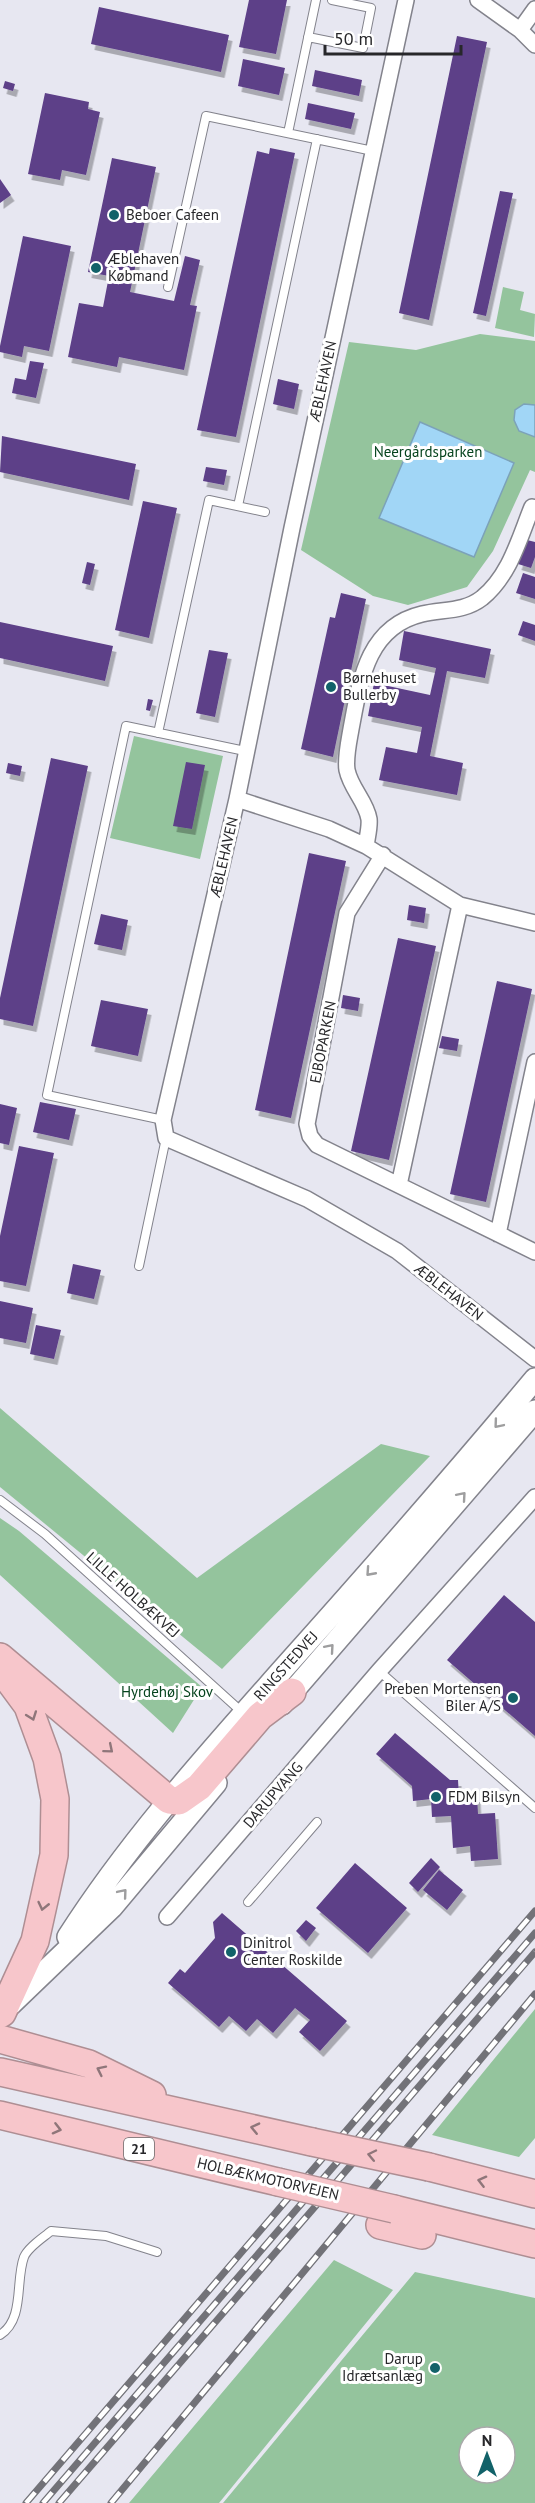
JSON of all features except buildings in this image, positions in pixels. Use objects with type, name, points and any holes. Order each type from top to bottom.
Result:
[{"type":"highway","points":[[0,1657],[169,1800],[179,1801],[199,1787],[260,1716],[292,1692]]},
{"type":"highway","points":[[0,1668],[28,1706],[47,1758],[56,1799],[54,1855],[35,1941],[6,2031],[89,2064],[191,2114]]},
{"type":"highway","points":[[0,2072],[535,2194]]},
{"type":"highway","name":"HOLBÆKMOTORVEJEN","points":[[0,2115],[272,2190],[387,2217],[453,2224],[535,2244]]},
{"type":"highway","points":[[0,2134],[272,2190]]},
{"type":"street","name":"ÆBLEHAVEN","points":[[406,0],[245,752],[237,799],[163,1120],[166,1138],[307,1199],[397,1251],[535,1359]]},
{"type":"street","points":[[478,0],[520,30],[535,45]]},
{"type":"street","points":[[520,30],[535,9]]},
{"type":"street","points":[[366,846],[369,820],[364,805],[352,789],[346,767],[351,729],[366,665],[376,642],[390,628],[406,619],[423,614],[456,610],[480,599],[496,585],[507,568],[532,507]]},
{"type":"street","points":[[237,799],[329,829],[366,846],[460,905],[535,923]]},
{"type":"street","name":"EJBOPARKEN","points":[[383,855],[347,913],[307,1124],[310,1136],[317,1145],[535,1252]]},
{"type":"street","points":[[399,1185],[460,905]]},
{"type":"street","points":[[498,1234],[535,1062]]},
{"type":"street","name":"RINGSTEDVEJ","points":[[6,2031],[94,1895],[169,1800],[446,1486],[535,1379]]},
{"type":"street","name":"RINGSTEDVEJ","points":[[51,1963],[112,1906],[292,1692],[535,1411]]},
{"type":"street","name":"DARUPVANG","points":[[167,1917],[379,1671],[535,1497]]},
{"type":"lane","points":[[288,133],[316,0]]},
{"type":"lane","points":[[308,37],[363,48],[371,8],[332,0]]},
{"type":"lane","points":[[168,287],[207,116],[373,151]]},
{"type":"lane","points":[[238,506],[317,139]]},
{"type":"lane","points":[[158,733],[209,500],[265,512]]},
{"type":"lane","points":[[163,1120],[47,1095],[126,726],[245,752]]},
{"type":"lane","points":[[139,1266],[166,1138]]},
{"type":"lane","name":"LILLE HOLBÆKVEJ","points":[[0,1500],[45,1534],[244,1714]]},
{"type":"lane","points":[[379,1671],[535,1808]]},
{"type":"lane","points":[[248,1902],[317,1822]]},
{"type":"lane","points":[[0,2335],[6,2332],[15,2313],[25,2255],[51,2231],[106,2236],[158,2252]]},
{"type":"green space","points":[[503,287],[524,292],[520,310],[535,314],[534,337],[495,328]]},
{"type":"green space","name":"Neergårdsparken","points":[[480,334],[535,341],[535,472],[530,470],[493,551],[467,587],[408,605],[373,596],[301,550],[349,342],[416,350]]},
{"type":"green space","points":[[134,736],[223,756],[200,859],[110,838]]},
{"type":"green space","points":[[0,1408],[197,1578],[381,1444],[430,1456],[222,1669],[0,1487]]},
{"type":"green space","name":"Hyrdehøj Skov","points":[[0,1518],[19,1531],[202,1687],[173,1733],[0,1575]]},
{"type":"green space","points":[[535,2009],[535,2138],[519,2157],[432,2135]]},
{"type":"green space","points":[[334,2260],[393,2290],[219,2503],[129,2503]]},
{"type":"green space","name":"Darup Idrætsanlæg","points":[[415,2272],[535,2298],[535,2503],[223,2503]]},
{"type":"water","points":[[524,404],[535,405],[535,437],[519,431],[514,420],[515,410]]},
{"type":"water","points":[[420,422],[514,463],[474,557],[379,518]]},
{"type":"railway","points":[[26,2503],[535,1911]]},
{"type":"railway","points":[[43,2503],[535,1933]]},
{"type":"railway","points":[[59,2503],[535,1952]]},
{"type":"railway","points":[[111,2503],[535,1994]]},
{"type":"place","name":"Beboer Cafeen","points":[[114,215]]},
{"type":"place","name":"Æblehaven Købmand","points":[[96,268]]},
{"type":"place","name":"Børnehuset Bullerby","points":[[331,687]]},
{"type":"place","name":"Preben Mortensen Biler A/S","points":[[513,1698]]},
{"type":"place","name":"FDM Bilsyn","points":[[436,1797]]},
{"type":"place","name":"Dinitrol Center Roskilde","points":[[231,1952]]},
{"type":"place","name":"Darup Idrætsanlæg","points":[[435,2368]]}]
